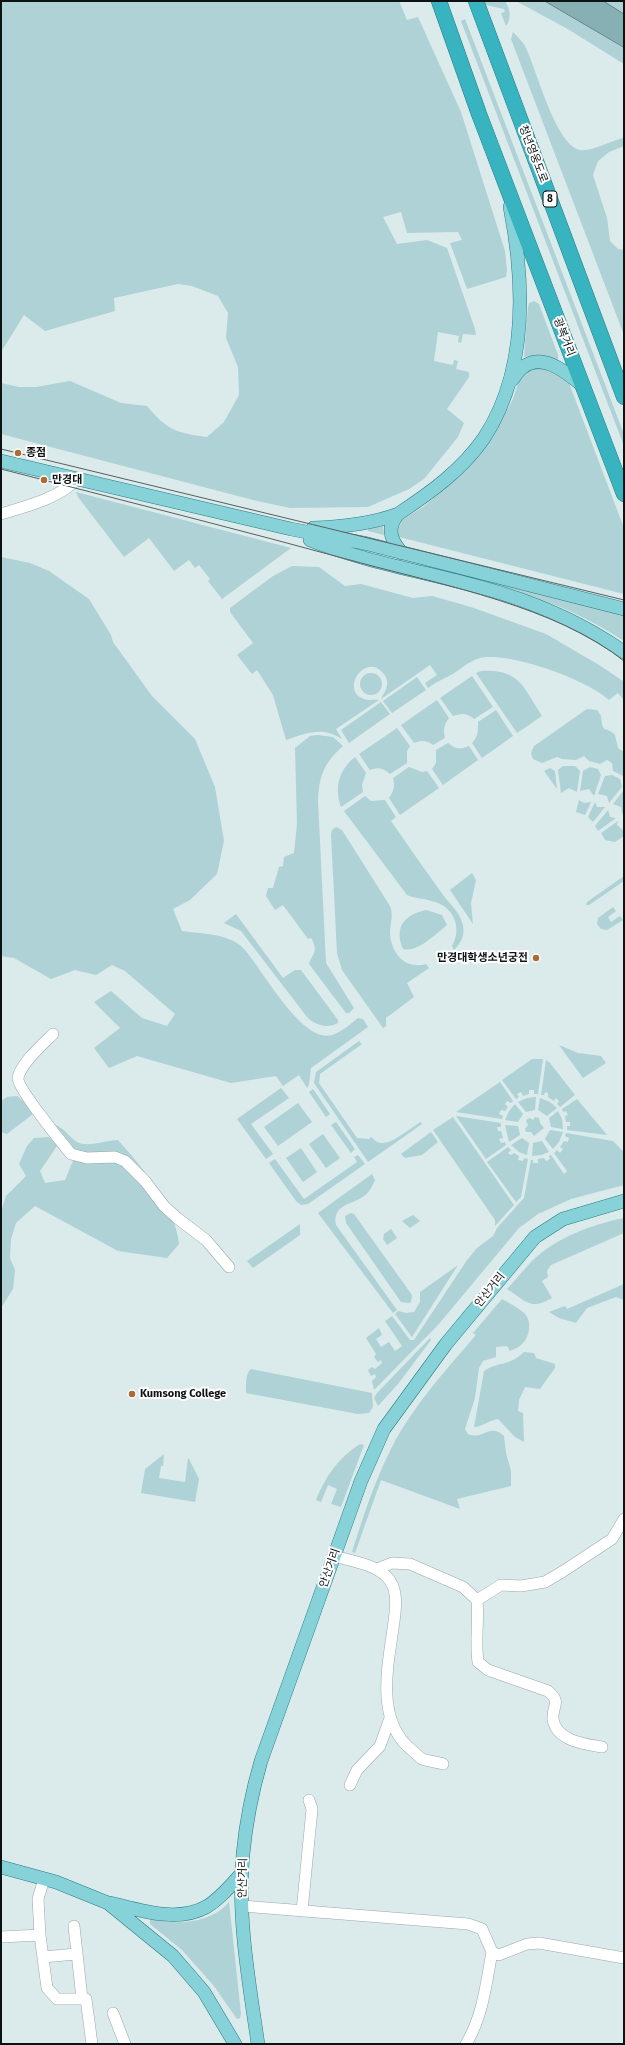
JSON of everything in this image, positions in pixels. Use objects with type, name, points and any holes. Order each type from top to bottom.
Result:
[{"type":"highway","points":[[439,1],[504,180]]},
{"type":"highway","name":"청년영웅도로","points":[[476,1],[624,397]]},
{"type":"highway","name":"광복거리","points":[[504,180],[624,494]]},
{"type":"main road","points":[[291,529],[332,528],[382,520],[398,514],[433,490],[464,462],[483,439],[501,410],[512,380],[521,288],[514,232],[504,180]]},
{"type":"main road","points":[[512,380],[522,367],[534,362],[546,363],[561,369],[582,385]]},
{"type":"main road","points":[[1,461],[76,480],[291,529],[364,543],[624,609]]},
{"type":"main road","points":[[398,514],[392,521],[391,537],[394,544],[402,553]]},
{"type":"main road","points":[[291,529],[311,540],[365,558],[504,594],[562,617],[588,630],[624,652]]},
{"type":"main road","name":"안산거리","points":[[258,2044],[242,1906],[242,1872],[247,1823],[261,1761],[361,1481],[384,1429],[446,1344],[535,1237],[564,1219],[624,1201]]},
{"type":"main road","points":[[1,1867],[44,1879],[108,1903],[167,1914],[193,1912],[207,1906],[226,1891],[242,1872]]},
{"type":"main road","points":[[108,1903],[173,1956],[204,1992],[235,2044]]},
{"type":"street","points":[[1,514],[64,491],[76,480]]},
{"type":"street","points":[[53,1034],[25,1064],[18,1076],[18,1084],[30,1101],[71,1154],[87,1158],[115,1157],[125,1161],[145,1181],[164,1206],[206,1240],[229,1267]]},
{"type":"street","points":[[476,1600],[501,1585],[522,1586],[545,1582],[612,1539],[624,1519]]},
{"type":"street","points":[[334,1556],[376,1569],[388,1578],[396,1592],[395,1616],[389,1658],[388,1709],[393,1729],[404,1744],[422,1759],[443,1764]]},
{"type":"street","points":[[376,1569],[392,1563],[410,1564],[463,1587],[476,1600],[478,1619],[475,1646],[478,1662],[488,1670],[548,1691],[555,1697],[556,1704],[553,1718],[557,1728],[576,1742],[602,1747]]},
{"type":"street","points":[[350,1785],[357,1770],[380,1746],[390,1718]]},
{"type":"street","points":[[302,1911],[312,1810],[309,1800]]},
{"type":"street","points":[[44,1879],[38,1899],[40,1935],[47,1988],[57,1999],[86,1999],[92,2044]]},
{"type":"street","points":[[242,1906],[468,1924],[482,1929],[492,1952],[483,2004],[472,2034],[466,2044]]},
{"type":"street","points":[[74,1926],[82,1999]]},
{"type":"street","points":[[1,1937],[40,1935]]},
{"type":"street","points":[[492,1952],[500,1955],[527,1944],[539,1943],[624,1958]]},
{"type":"street","points":[[43,1957],[76,1954]]},
{"type":"street","points":[[114,2013],[125,2044]]},
{"type":"shaded area","points":[[1,1],[399,1],[407,20],[418,17],[461,112],[505,251],[507,270],[506,277],[467,289],[450,243],[462,240],[458,232],[407,233],[401,212],[383,217],[397,244],[427,240],[447,248],[476,335],[463,334],[461,343],[458,342],[459,336],[438,332],[434,361],[453,365],[454,360],[458,361],[456,369],[469,372],[469,377],[447,409],[464,423],[458,437],[424,479],[409,489],[368,507],[290,508],[257,501],[1,434],[1,383],[19,387],[36,387],[70,381],[121,403],[147,406],[160,420],[173,429],[187,434],[207,437],[224,422],[239,395],[238,367],[226,338],[228,313],[218,296],[192,286],[178,284],[114,298],[115,311],[45,331],[24,315],[1,352]]},
{"type":"shaded area","points":[[467,1],[505,1],[510,14],[508,23],[506,26],[501,13],[505,12],[504,9]]},
{"type":"shaded area","points":[[516,1],[545,1],[624,47],[624,64],[566,28]]},
{"type":"shaded area","points":[[545,1],[603,1],[624,14],[624,47]]},
{"type":"shaded area","points":[[603,1],[623,1],[624,14]]},
{"type":"shaded area","points":[[465,19],[624,434],[624,446],[461,21]]},
{"type":"shaded area","points":[[513,32],[525,46],[547,104],[562,135],[571,145],[580,150],[585,150],[596,148],[624,138],[624,146],[609,152],[598,161],[593,175],[607,218],[610,241],[618,249],[624,250],[624,335],[511,39]]},
{"type":"shaded area","points":[[534,301],[539,304],[558,355],[558,361],[534,356],[524,357],[528,307],[529,303]]},
{"type":"shaded area","points":[[534,366],[551,370],[569,383],[624,528],[624,594],[399,537],[396,523],[423,507],[454,481],[484,449],[513,399],[520,377]]},
{"type":"shaded area","points":[[76,492],[291,548],[222,599],[208,581],[210,579],[199,565],[195,568],[189,560],[174,571],[149,538],[124,557],[78,497]]},
{"type":"shaded area","points":[[383,526],[384,535],[368,531],[368,529]]},
{"type":"shaded area","points":[[1,557],[30,563],[49,571],[89,599],[111,635],[113,642],[152,696],[195,739],[215,787],[224,841],[217,874],[190,900],[173,909],[182,931],[214,935],[230,939],[237,943],[251,957],[283,1002],[295,1016],[308,1028],[320,1035],[335,1034],[346,1028],[358,1018],[363,1019],[368,1027],[311,1068],[309,1085],[307,1088],[299,1075],[283,1086],[276,1076],[231,1083],[137,1056],[109,1068],[94,1048],[120,1028],[94,1002],[111,991],[142,1018],[167,1026],[175,1014],[125,971],[112,965],[96,975],[75,970],[51,979],[14,958],[1,956]]},
{"type":"shaded area","points":[[292,566],[319,567],[345,586],[361,584],[413,598],[432,596],[471,607],[546,634],[623,681],[624,700],[618,693],[609,700],[599,692],[584,684],[548,669],[528,663],[493,657],[475,660],[428,688],[425,683],[437,675],[430,665],[381,699],[387,687],[385,676],[376,668],[369,667],[358,675],[354,688],[357,694],[364,699],[379,700],[336,729],[342,739],[328,733],[314,732],[286,740],[273,695],[257,670],[252,674],[237,655],[253,643],[230,612],[230,608],[273,576]]},
{"type":"shaded area","points":[[464,575],[624,615],[624,641],[586,619],[547,602],[506,587]]},
{"type":"shaded area","points":[[481,671],[504,673],[519,682],[525,688],[542,716],[517,733],[476,673]]},
{"type":"shaded area","points":[[371,673],[379,676],[382,684],[379,692],[371,695],[363,692],[360,684],[363,676]]},
{"type":"shaded area","points":[[472,676],[493,707],[474,719],[464,714],[453,716],[440,698]]},
{"type":"shaded area","points":[[417,677],[426,690],[392,713],[383,701]]},
{"type":"shaded area","points":[[437,700],[449,718],[444,728],[445,738],[433,745],[424,741],[414,743],[401,725]]},
{"type":"shaded area","points":[[381,702],[390,714],[349,743],[341,730]]},
{"type":"shaded area","points":[[587,709],[597,710],[601,716],[603,728],[615,735],[618,748],[624,752],[623,776],[613,771],[612,763],[607,760],[600,764],[589,761],[584,756],[576,760],[557,757],[542,763],[533,759],[531,753],[534,746]]},
{"type":"shaded area","points":[[496,710],[513,736],[482,758],[472,743],[477,734],[478,722]]},
{"type":"shaded area","points":[[397,728],[410,746],[407,751],[407,763],[390,774],[381,769],[370,770],[359,754]]},
{"type":"shaded area","points":[[318,735],[333,737],[343,746],[331,758],[324,770],[321,777],[318,801],[326,963],[354,1008],[349,1013],[346,1013],[309,964],[315,949],[311,938],[308,939],[283,905],[275,910],[266,896],[268,888],[273,888],[279,867],[283,866],[284,857],[294,853],[297,824],[295,748],[310,736]]},
{"type":"shaded area","points":[[448,743],[453,747],[458,748],[469,746],[478,760],[443,785],[432,769],[436,763],[436,750]]},
{"type":"shaded area","points":[[355,757],[366,773],[362,785],[363,792],[341,807],[338,793],[339,779],[345,767]]},
{"type":"shaded area","points":[[563,766],[575,766],[580,771],[577,792],[569,788],[561,793],[558,770]]},
{"type":"shaded area","points":[[409,767],[422,772],[427,771],[439,788],[400,815],[389,798],[394,788],[393,778]]},
{"type":"shaded area","points":[[590,767],[598,769],[601,775],[594,796],[589,789],[580,791],[583,771]]},
{"type":"shaded area","points":[[550,768],[555,771],[557,789],[544,771]]},
{"type":"shaded area","points":[[612,775],[620,779],[622,787],[609,803],[607,796],[598,794],[605,776]]},
{"type":"shaded area","points":[[624,790],[624,813],[622,814],[621,807],[613,804]]},
{"type":"shaded area","points":[[365,796],[371,801],[385,800],[396,817],[391,821],[444,896],[458,913],[464,930],[461,941],[454,950],[452,946],[455,939],[456,924],[450,912],[439,903],[407,895],[344,811]]},
{"type":"shaded area","points":[[579,800],[584,803],[591,802],[585,815],[576,812]]},
{"type":"shaded area","points":[[595,802],[597,807],[605,807],[593,822],[588,817]]},
{"type":"shaded area","points":[[608,810],[610,817],[616,818],[598,831],[595,826]]},
{"type":"shaded area","points":[[618,821],[617,825],[624,831],[624,836],[615,842],[605,840],[601,833]]},
{"type":"shaded area","points":[[336,827],[342,830],[390,906],[392,920],[390,933],[393,948],[401,959],[406,962],[412,965],[426,964],[429,968],[407,983],[414,997],[386,1018],[386,1026],[383,1028],[342,970],[337,953],[331,835],[332,830]]},
{"type":"shaded area","points":[[472,873],[476,880],[471,903],[473,924],[450,890]]},
{"type":"shaded area","points":[[624,876],[624,881],[589,905],[586,905],[587,902]]},
{"type":"shaded area","points":[[613,907],[616,911],[608,917],[611,922],[620,916],[623,920],[607,930],[601,929],[597,924],[598,918]]},
{"type":"shaded area","points":[[426,910],[442,915],[447,925],[420,946],[403,949],[400,934],[403,923],[412,915]]},
{"type":"shaded area","points":[[236,914],[283,978],[295,970],[301,970],[338,1020],[338,1023],[325,1026],[317,1024],[307,1017],[241,931],[224,923]]},
{"type":"shaded area","points":[[359,1041],[362,1044],[320,1074],[319,1083],[357,1138],[369,1139],[371,1137],[376,1141],[386,1143],[421,1122],[422,1124],[368,1162],[314,1083],[316,1072]]},
{"type":"shaded area","points":[[559,1045],[578,1053],[601,1056],[606,1063],[583,1078]]},
{"type":"shaded area","points":[[532,1059],[543,1059],[538,1094],[534,1094],[534,1090],[529,1090],[529,1094],[523,1096],[521,1092],[517,1094],[519,1097],[516,1099],[502,1080]]},
{"type":"shaded area","points":[[546,1060],[575,1095],[560,1107],[557,1104],[559,1101],[556,1098],[554,1101],[548,1097],[548,1093],[545,1092],[544,1095],[541,1095]]},
{"type":"shaded area","points":[[500,1082],[513,1101],[511,1103],[507,1101],[505,1104],[508,1107],[505,1111],[501,1110],[499,1114],[503,1116],[502,1119],[456,1112]]},
{"type":"shaded area","points":[[281,1088],[289,1098],[251,1124],[273,1154],[266,1159],[237,1119]]},
{"type":"shaded area","points":[[313,1089],[330,1114],[326,1117],[309,1092]]},
{"type":"shaded area","points":[[17,1096],[28,1105],[33,1114],[7,1134],[1,1132],[1,1101],[7,1097]]},
{"type":"shaded area","points":[[536,1097],[535,1110],[526,1112],[518,1102],[527,1098]]},
{"type":"shaded area","points":[[540,1098],[550,1102],[557,1108],[547,1116],[538,1110]]},
{"type":"shaded area","points":[[577,1099],[607,1135],[567,1130],[567,1126],[570,1126],[570,1122],[566,1122],[565,1116],[568,1115],[566,1111],[563,1112],[562,1109]]},
{"type":"shaded area","points":[[298,1103],[312,1122],[278,1146],[264,1127]]},
{"type":"shaded area","points":[[515,1104],[523,1114],[518,1122],[505,1120],[509,1111]]},
{"type":"shaded area","points":[[558,1111],[562,1119],[563,1129],[551,1127],[549,1118]]},
{"type":"shaded area","points":[[456,1116],[501,1123],[501,1127],[497,1127],[498,1131],[501,1131],[503,1138],[499,1139],[501,1143],[505,1142],[506,1145],[486,1159]]},
{"type":"shaded area","points":[[453,1117],[514,1205],[495,1226],[495,1220],[433,1130]]},
{"type":"shaded area","points":[[535,1117],[539,1118],[540,1123],[544,1128],[534,1136],[531,1132],[526,1132],[525,1129],[528,1125],[526,1120],[530,1118],[533,1120]]},
{"type":"shaded area","points":[[336,1122],[355,1149],[351,1153],[331,1125]]},
{"type":"shaded area","points":[[54,1124],[81,1144],[118,1140],[147,1175],[164,1201],[176,1229],[179,1244],[167,1258],[118,1251],[35,1206],[16,1223],[11,1239],[10,1258],[15,1270],[13,1289],[1,1308],[1,1212],[6,1196],[26,1176],[19,1164],[27,1146],[34,1138],[49,1137],[57,1146],[40,1171],[45,1183],[65,1180],[75,1156],[71,1144]]},
{"type":"shaded area","points":[[505,1125],[518,1126],[520,1135],[509,1142]]},
{"type":"shaded area","points":[[550,1130],[563,1132],[559,1142],[553,1149],[545,1139]]},
{"type":"shaded area","points":[[431,1132],[438,1142],[422,1155],[405,1158],[401,1154]]},
{"type":"shaded area","points":[[566,1133],[613,1141],[624,1152],[624,1185],[571,1199],[538,1214],[519,1228],[438,1325],[374,1390],[372,1381],[376,1377],[375,1374],[371,1376],[368,1370],[372,1367],[375,1369],[382,1363],[381,1360],[378,1362],[374,1357],[376,1354],[366,1338],[379,1328],[382,1335],[376,1339],[381,1347],[389,1342],[395,1351],[402,1346],[385,1321],[392,1316],[410,1340],[414,1340],[467,1260],[477,1248],[493,1236],[497,1228],[524,1198],[531,1160],[533,1160],[533,1163],[538,1163],[538,1159],[544,1158],[546,1161],[550,1159],[549,1156],[551,1155],[564,1174],[567,1171],[554,1153],[557,1150],[560,1153],[563,1149],[560,1147],[564,1141],[568,1142],[569,1138],[565,1136]]},
{"type":"shaded area","points":[[323,1134],[340,1158],[326,1168],[309,1144]]},
{"type":"shaded area","points":[[522,1138],[529,1143],[527,1155],[519,1152],[511,1145]]},
{"type":"shaded area","points":[[542,1141],[549,1152],[532,1156],[533,1143]]},
{"type":"shaded area","points":[[508,1147],[511,1150],[508,1153],[511,1155],[514,1153],[519,1156],[518,1160],[523,1161],[524,1158],[528,1159],[521,1197],[516,1202],[487,1162]]},
{"type":"shaded area","points":[[301,1148],[317,1172],[303,1182],[286,1158]]},
{"type":"shaded area","points":[[358,1155],[365,1164],[308,1204],[301,1205],[296,1201],[269,1163],[275,1159],[304,1199],[357,1162],[354,1157]]},
{"type":"shaded area","points":[[372,1174],[375,1180],[369,1191],[364,1196],[340,1209],[337,1213],[336,1225],[397,1310],[393,1313],[318,1213]]},
{"type":"shaded area","points":[[351,1213],[354,1214],[412,1295],[411,1302],[401,1302],[346,1223],[345,1216]]},
{"type":"shaded area","points":[[413,1215],[420,1221],[410,1228],[402,1221]]},
{"type":"shaded area","points":[[624,1218],[624,1233],[551,1265],[547,1271],[548,1277],[542,1281],[552,1298],[538,1304],[528,1303],[507,1289],[532,1261],[552,1245],[587,1228]]},
{"type":"shaded area","points":[[300,1224],[300,1235],[253,1268],[247,1261]]},
{"type":"shaded area","points":[[391,1229],[397,1238],[387,1245],[383,1239],[384,1234]]},
{"type":"shaded area","points":[[458,1265],[412,1337],[395,1314],[398,1311],[406,1313],[414,1312],[420,1302],[420,1292]]},
{"type":"shaded area","points":[[624,1284],[624,1300],[616,1297],[587,1308],[576,1323],[559,1318],[549,1312],[565,1306],[567,1309]]},
{"type":"shaded area","points":[[502,1299],[518,1308],[526,1315],[529,1324],[527,1338],[518,1347],[510,1351],[507,1346],[496,1347],[496,1357],[483,1361],[479,1368],[475,1398],[465,1429],[468,1434],[473,1436],[494,1431],[499,1432],[504,1436],[506,1453],[511,1471],[511,1486],[457,1499],[460,1509],[381,1480],[355,1553],[352,1552],[375,1485],[400,1432],[420,1403],[476,1335],[473,1333]]},
{"type":"shaded area","points":[[430,1338],[431,1340],[398,1384],[378,1406],[374,1398],[377,1393]]},
{"type":"shaded area","points":[[524,1352],[534,1353],[536,1358],[555,1364],[555,1368],[540,1389],[525,1387],[519,1400],[518,1411],[523,1413],[524,1442],[515,1437],[498,1419],[474,1427],[484,1371],[513,1360]]},
{"type":"shaded area","points":[[251,1369],[372,1393],[373,1407],[369,1413],[358,1414],[246,1393],[247,1377]]},
{"type":"shaded area","points":[[360,1444],[364,1445],[341,1507],[331,1504],[337,1489],[328,1485],[321,1502],[316,1500],[328,1476],[339,1461]]},
{"type":"shaded area","points":[[164,1454],[163,1466],[161,1466],[159,1478],[185,1482],[188,1458],[189,1459],[199,1479],[195,1502],[141,1493],[145,1469]]},
{"type":"shaded area","points":[[229,1902],[241,2014],[240,2018],[237,2019],[214,1986],[182,1950],[150,1924],[150,1919],[182,1922],[203,1919],[212,1915]]},
{"type":"tram line","points":[[1,449],[624,600]]},
{"type":"tram line","points":[[1,469],[463,589],[533,612],[566,626],[597,642],[624,661]]},
{"type":"place","name":"종점","points":[[18,453]]},
{"type":"place","name":"만경대","points":[[44,480]]},
{"type":"place","name":"만경대학생소년궁전","points":[[536,958]]},
{"type":"place","name":"Kumsong College","points":[[132,1394]]}]
